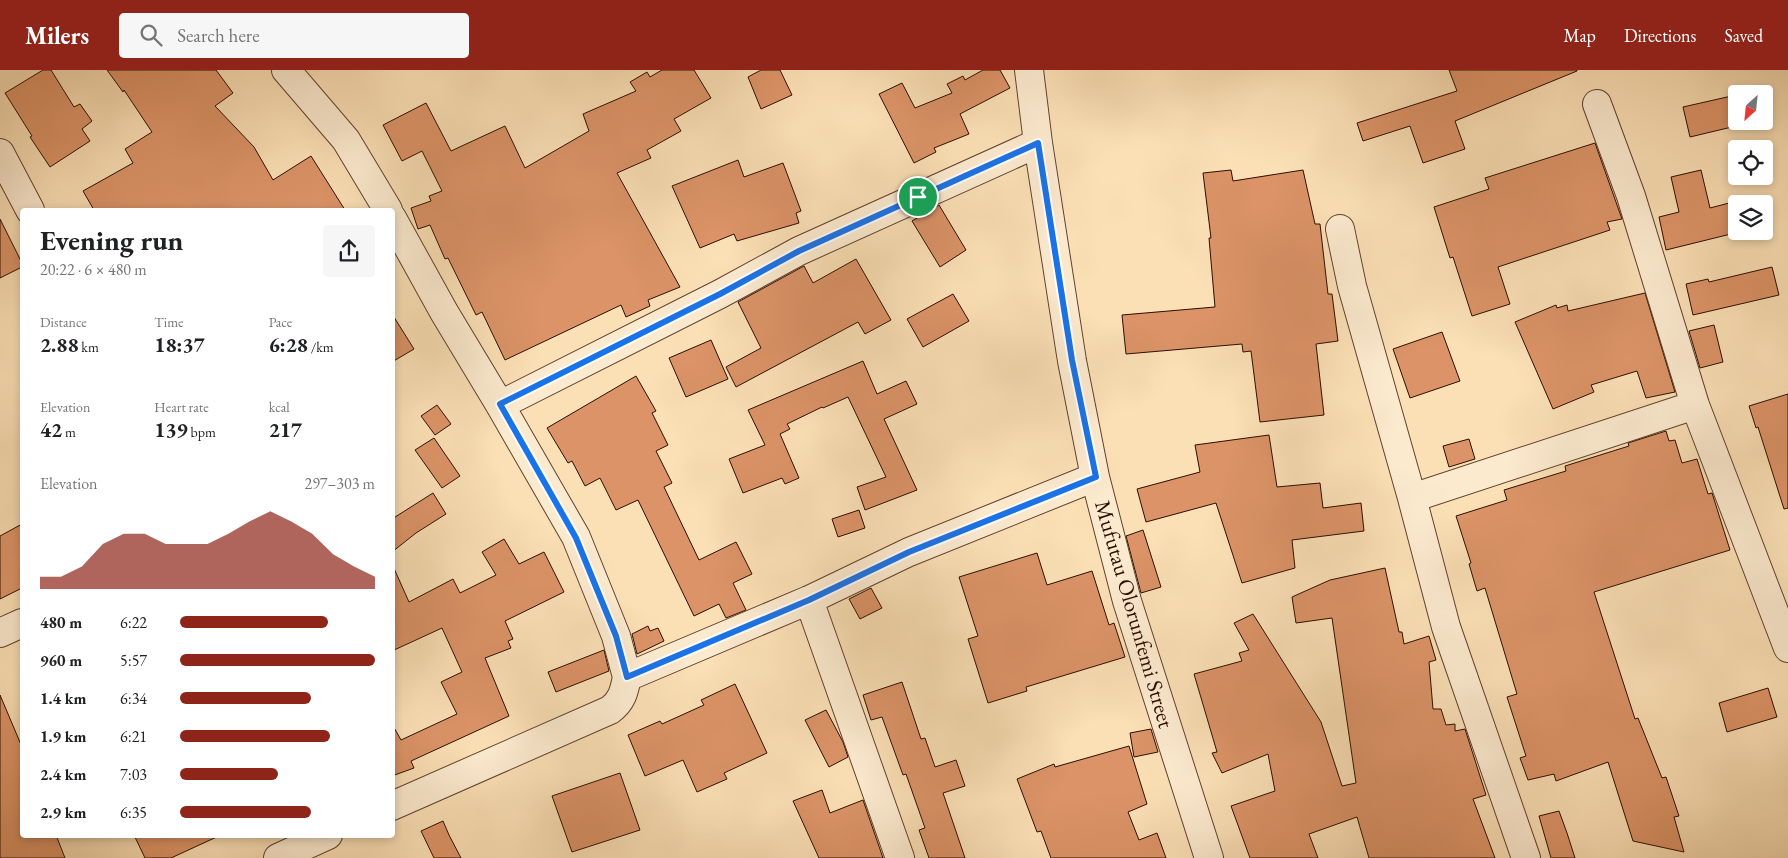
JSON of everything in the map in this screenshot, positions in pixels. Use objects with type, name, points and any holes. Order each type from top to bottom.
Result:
[{"type":"street","points":[[286,70],[346,140],[387,208]]},
{"type":"street","name":"Mufutau Olorunfemi Street","points":[[1029,70],[1038,143],[1072,360],[1096,477],[1127,601],[1209,858]]},
{"type":"street","points":[[1598,104],[1631,196],[1696,405],[1788,648]]},
{"type":"street","points":[[500,404],[720,294],[799,251],[1038,143]]},
{"type":"street","points":[[0,153],[29,208]]},
{"type":"street","points":[[395,223],[444,312],[500,404],[576,538],[616,636],[627,677],[624,693],[618,703],[610,710],[395,805]]},
{"type":"street","points":[[1340,229],[1352,286],[1446,626],[1526,858]]},
{"type":"street","points":[[1412,498],[1696,405]]},
{"type":"street","points":[[627,677],[809,600],[909,552],[1096,477]]},
{"type":"street","points":[[809,600],[900,858]]},
{"type":"street","points":[[0,633],[20,624]]},
{"type":"street","points":[[278,858],[321,838]]},
{"type":"building","points":[[43,70],[51,70],[74,107],[80,104],[92,121],[82,129],[90,141],[50,167],[30,137],[32,136],[5,93]]},
{"type":"building","points":[[107,70],[216,70],[233,93],[215,106],[254,147],[273,180],[311,156],[344,208],[93,208],[83,191],[133,163],[125,149],[152,132],[124,90],[123,92]]},
{"type":"building","points":[[662,70],[694,70],[711,98],[674,119],[681,131],[647,150],[651,158],[617,173],[680,287],[648,300],[650,306],[626,317],[621,305],[505,360],[482,312],[476,315],[448,258],[445,259],[430,225],[418,229],[411,208],[431,201],[429,196],[442,191],[422,151],[402,161],[383,125],[426,103],[451,151],[505,126],[525,168],[589,131],[583,114],[636,91],[630,82],[647,72],[650,77]]},
{"type":"building","points":[[761,70],[780,70],[792,95],[761,109],[748,77]]},
{"type":"building","points":[[983,70],[1000,70],[1010,88],[960,114],[969,134],[934,148],[936,152],[914,163],[879,94],[902,83],[915,108],[952,93],[947,84],[963,76],[965,80]]},
{"type":"building","points":[[1449,70],[1577,71],[1455,121],[1465,149],[1423,163],[1410,126],[1363,141],[1357,123],[1457,91]]},
{"type":"building","points":[[1728,97],[1728,128],[1690,137],[1683,107]]},
{"type":"building","points":[[1595,143],[1622,219],[1607,222],[1610,230],[1498,267],[1510,304],[1472,316],[1453,257],[1450,258],[1434,207],[1489,189],[1485,178]]},
{"type":"building","points":[[738,160],[744,177],[783,163],[801,211],[796,213],[799,223],[737,241],[734,234],[700,248],[672,186]]},
{"type":"building","points":[[1231,170],[1233,181],[1303,170],[1315,224],[1320,224],[1328,294],[1332,294],[1338,341],[1316,344],[1324,415],[1260,422],[1251,351],[1243,352],[1242,344],[1126,354],[1122,315],[1215,307],[1209,238],[1211,238],[1203,173]]},
{"type":"building","points":[[1701,170],[1710,208],[1728,203],[1728,235],[1666,250],[1659,217],[1679,212],[1671,177]]},
{"type":"building","points":[[939,205],[966,250],[940,267],[912,221]]},
{"type":"building","points":[[0,219],[20,259],[20,268],[0,278]]},
{"type":"building","points":[[856,259],[891,320],[865,334],[858,322],[736,387],[726,367],[761,348],[738,302],[804,266],[813,283]]},
{"type":"building","points":[[1772,267],[1779,295],[1693,315],[1686,284],[1708,279],[1709,282]]},
{"type":"building","points":[[1645,293],[1675,392],[1646,398],[1637,371],[1591,385],[1594,392],[1553,409],[1515,322],[1556,305],[1557,308],[1567,305],[1568,311]]},
{"type":"building","points":[[953,294],[969,321],[923,347],[907,319]]},
{"type":"building","points":[[395,319],[414,349],[395,360]]},
{"type":"building","points":[[1714,325],[1723,362],[1700,368],[1689,331]]},
{"type":"building","points":[[1442,332],[1460,381],[1410,398],[1393,349]]},
{"type":"building","points":[[711,340],[728,379],[686,397],[669,358]]},
{"type":"building","points":[[863,361],[877,394],[906,381],[917,404],[884,419],[917,490],[865,510],[857,487],[886,477],[848,397],[787,424],[790,429],[780,434],[799,478],[785,484],[782,478],[743,493],[729,459],[765,445],[748,410]]},
{"type":"building","points":[[636,376],[656,411],[652,413],[668,445],[656,451],[672,483],[664,487],[699,560],[736,542],[752,574],[733,583],[746,610],[726,618],[719,604],[694,616],[638,500],[616,510],[600,478],[585,486],[572,461],[568,463],[547,428]]},
{"type":"building","points":[[1788,394],[1788,508],[1784,509],[1758,427],[1756,428],[1749,406]]},
{"type":"building","points":[[437,405],[451,424],[435,435],[421,416]]},
{"type":"building","points":[[1666,431],[1669,441],[1675,440],[1682,463],[1697,459],[1708,494],[1712,493],[1730,550],[1594,592],[1635,719],[1638,718],[1662,778],[1666,777],[1679,816],[1674,817],[1684,852],[1633,841],[1608,762],[1556,781],[1554,774],[1528,780],[1520,758],[1526,756],[1507,697],[1517,694],[1485,588],[1477,591],[1469,564],[1471,563],[1456,516],[1507,500],[1504,490],[1566,471],[1565,466],[1629,446],[1628,443]]},
{"type":"building","points":[[1269,435],[1277,487],[1320,483],[1323,508],[1361,503],[1364,531],[1292,540],[1295,568],[1242,583],[1216,503],[1146,522],[1137,489],[1200,472],[1195,445]]},
{"type":"building","points":[[434,438],[460,476],[442,488],[415,450]]},
{"type":"building","points":[[1469,439],[1475,459],[1449,467],[1443,446]]},
{"type":"building","points":[[433,493],[446,514],[416,533],[395,550],[395,517]]},
{"type":"building","points":[[859,510],[865,528],[838,537],[832,519]]},
{"type":"building","points":[[20,525],[20,589],[0,599],[0,536]]},
{"type":"building","points":[[1143,530],[1161,587],[1141,593],[1126,536]]},
{"type":"building","points":[[504,539],[519,564],[544,552],[564,592],[505,621],[513,639],[508,641],[511,648],[485,658],[509,716],[411,761],[414,768],[395,775],[395,729],[401,740],[457,714],[441,682],[462,672],[442,628],[395,650],[395,571],[409,602],[453,579],[460,593],[496,575],[482,552]]},
{"type":"building","points":[[1037,553],[1047,585],[1092,571],[1109,625],[1114,623],[1125,657],[1026,687],[1027,691],[988,703],[968,639],[978,636],[959,577]]},
{"type":"building","points":[[1385,568],[1399,632],[1402,632],[1404,644],[1429,636],[1436,660],[1429,662],[1433,709],[1441,709],[1446,725],[1455,724],[1455,731],[1465,729],[1486,795],[1473,799],[1495,858],[1369,858],[1357,817],[1309,834],[1318,858],[1250,858],[1231,806],[1275,791],[1268,754],[1222,773],[1212,753],[1217,752],[1194,674],[1242,661],[1239,653],[1249,650],[1234,623],[1253,614],[1321,722],[1342,786],[1356,783],[1332,618],[1296,623],[1292,597],[1330,580]]},
{"type":"building","points":[[871,588],[882,608],[860,619],[849,599]]},
{"type":"building","points":[[648,626],[650,631],[658,628],[664,641],[637,654],[632,634]]},
{"type":"building","points":[[604,650],[609,671],[556,692],[548,672]]},
{"type":"building","points":[[902,682],[921,739],[925,738],[935,767],[956,760],[965,786],[943,793],[965,858],[929,858],[919,830],[925,828],[906,774],[903,775],[882,717],[871,720],[863,695]]},
{"type":"building","points":[[735,684],[767,753],[724,773],[727,779],[697,792],[683,760],[645,776],[628,735],[660,721],[662,724],[704,705],[701,700]]},
{"type":"building","points":[[1768,688],[1777,717],[1727,732],[1719,703]]},
{"type":"building","points":[[0,695],[20,742],[20,838],[57,838],[65,858],[0,858]]},
{"type":"building","points":[[826,710],[843,742],[848,757],[829,767],[805,720]]},
{"type":"building","points":[[1151,729],[1158,752],[1134,757],[1130,733]]},
{"type":"building","points":[[1129,746],[1147,804],[1128,812],[1139,840],[1157,833],[1166,858],[1051,858],[1041,831],[1037,832],[1017,779],[1054,764],[1055,767]]},
{"type":"building","points":[[620,773],[640,830],[572,852],[552,796]]},
{"type":"building","points":[[822,790],[830,813],[863,800],[883,858],[819,858],[793,801]]},
{"type":"building","points":[[1559,811],[1575,858],[1551,858],[1539,816]]},
{"type":"building","points":[[443,821],[461,858],[434,858],[421,831]]},
{"type":"building","points":[[135,838],[214,838],[171,858],[145,858]]},
{"type":"route","points":[[1038,143],[1072,360],[1096,477],[1021,509],[909,552],[809,600],[627,677],[616,636],[576,538],[500,404],[720,294],[799,251],[918,197],[1038,143]]}]
